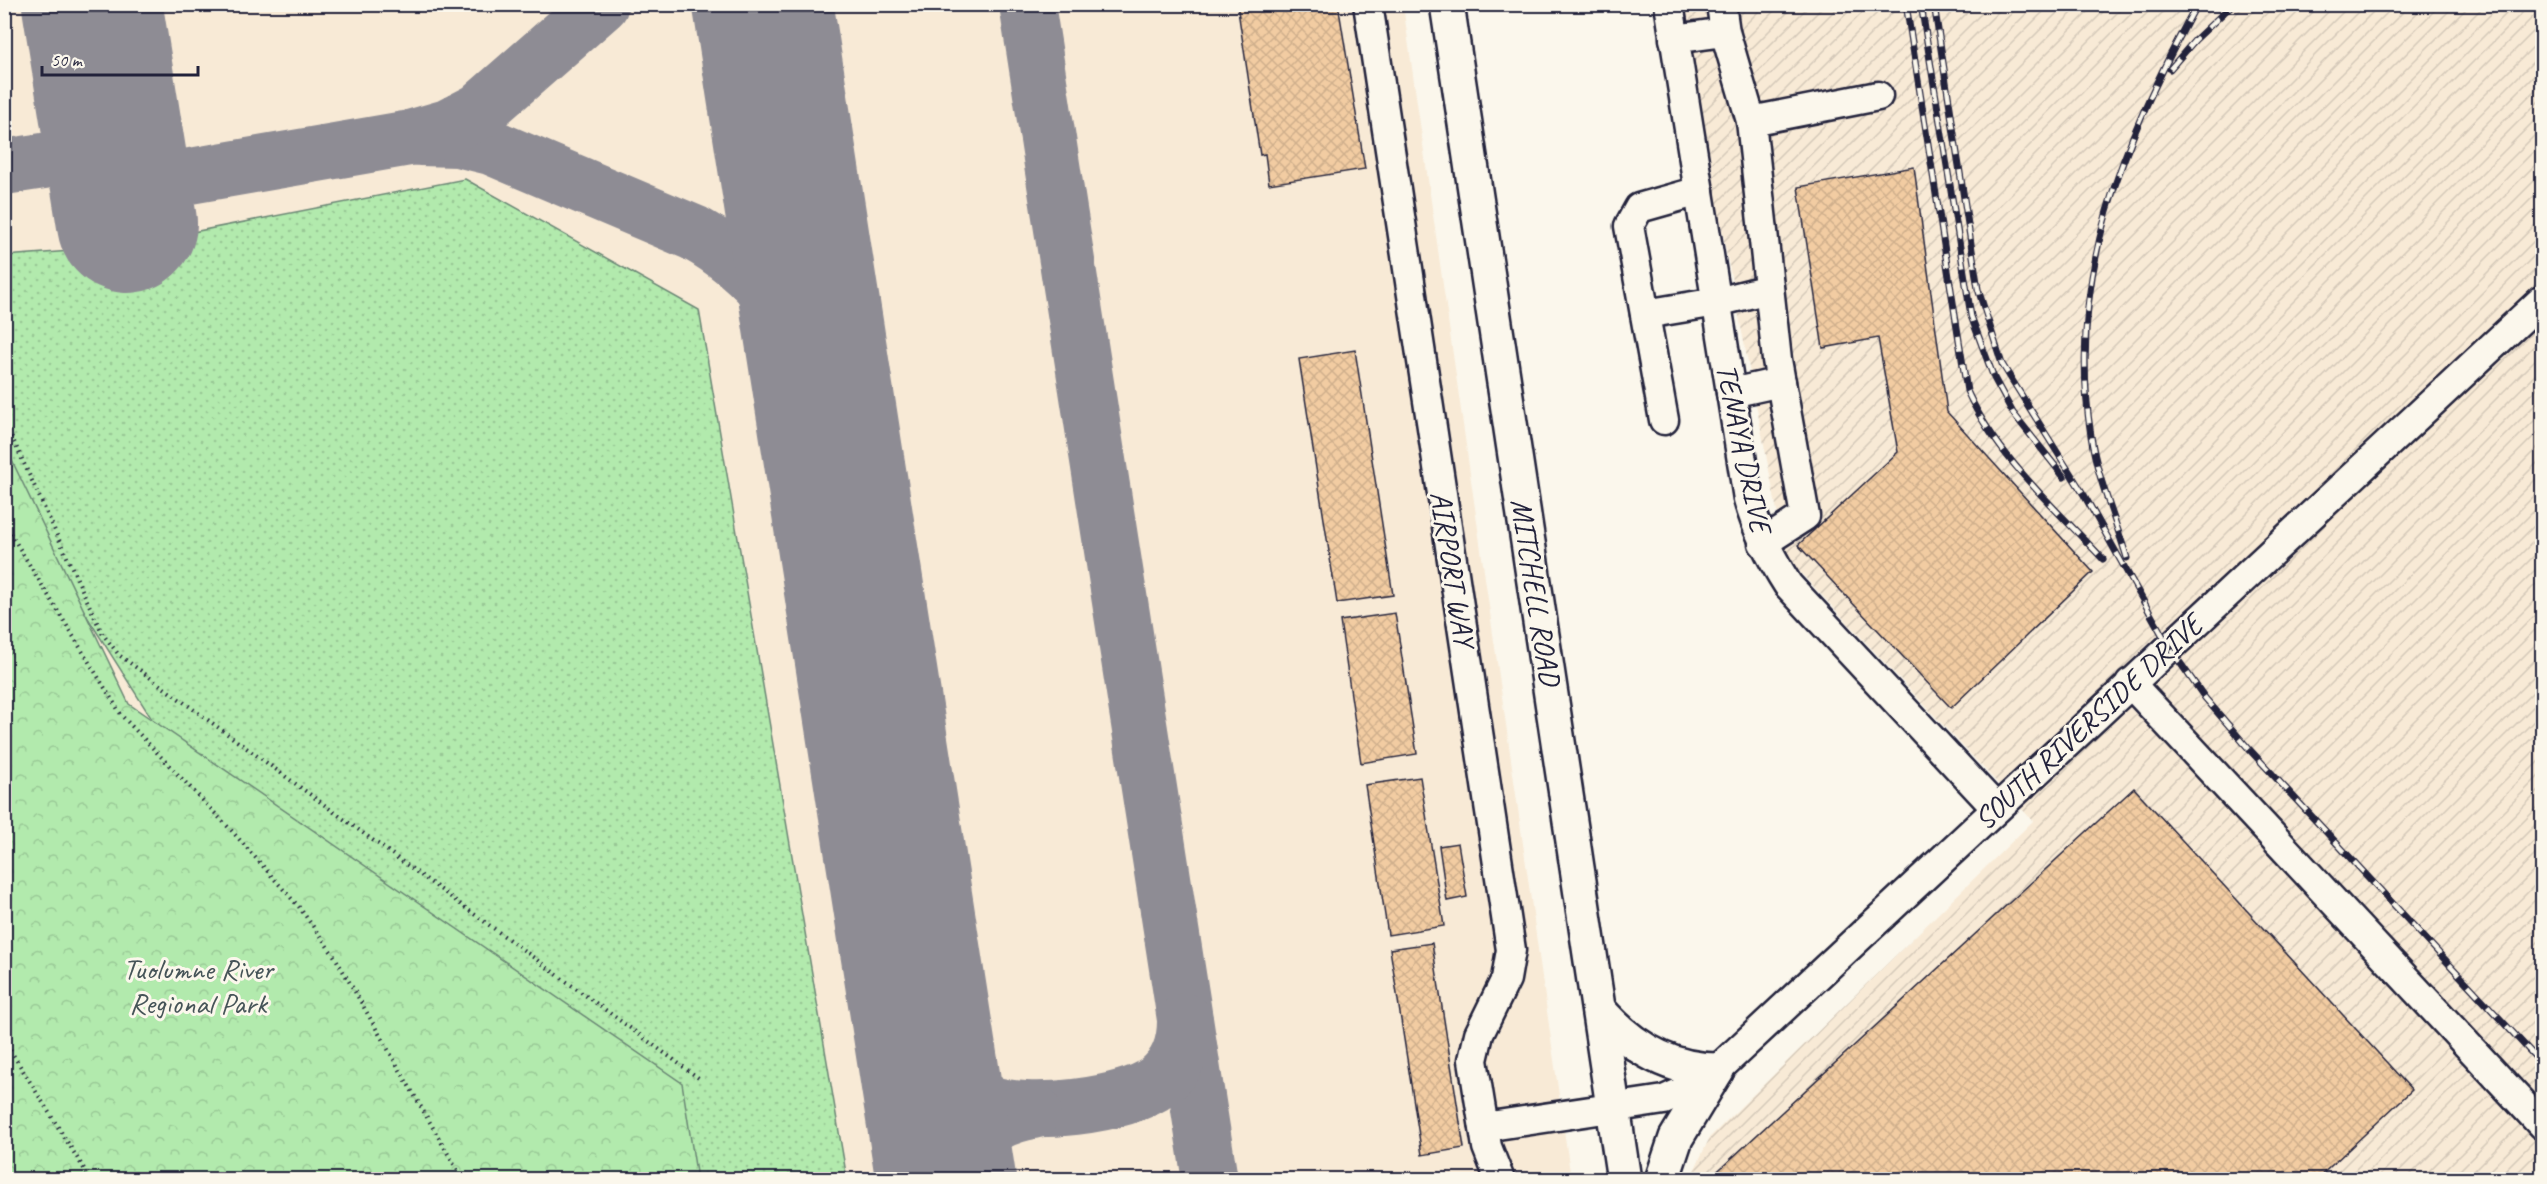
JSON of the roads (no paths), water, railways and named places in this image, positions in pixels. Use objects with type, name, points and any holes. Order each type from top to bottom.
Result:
[{"type":"main road","name":"MITCHELL ROAD","points":[[1447,4],[1624,1179]]},
{"type":"main road","points":[[1599,1010],[1628,1039],[1661,1059],[1689,1068],[1717,1070],[1676,1138],[1662,1179]]},
{"type":"street","name":"AIRPORT WAY","points":[[1368,4],[1511,950],[1506,979],[1479,1034],[1473,1060],[1487,1148],[1500,1179]]},
{"type":"street","name":"TENAYA DRIVE","points":[[1668,4],[1748,499],[1763,543],[1788,585],[1996,808]]},
{"type":"street","points":[[1674,39],[1723,18],[1751,121],[1781,382],[1805,516],[1763,543]]},
{"type":"street","points":[[1751,121],[1878,96]]},
{"type":"street","points":[[1664,420],[1629,226],[1639,208],[1699,191]]},
{"type":"street","points":[[1645,314],[1717,302],[1769,289]]},
{"type":"street","name":"SOUTH RIVERSIDE DRIVE","points":[[1613,1108],[1671,1097],[1717,1070],[2542,300]]},
{"type":"street","points":[[1731,393],[1781,382]]},
{"type":"street","points":[[2130,684],[2542,1125]]},
{"type":"street","points":[[1484,1127],[1613,1108]]},
{"type":"railway","points":[[1906,4],[1967,391],[1979,415],[2010,459],[2103,559]]},
{"type":"railway","points":[[1921,4],[1971,316],[1994,378],[2013,413],[2064,477]]},
{"type":"railway","points":[[1934,4],[1978,289],[2002,364],[2084,495],[2169,647],[2205,698],[2249,749],[2542,1064]]},
{"type":"railway","points":[[2127,558],[2102,482],[2091,436],[2085,377],[2087,320],[2094,265],[2107,211],[2124,159],[2170,55],[2197,4]]},
{"type":"railway","points":[[2170,69],[2195,40],[2233,4]]},
{"type":"park label","name":"Tuolumne River Regional Park","points":[[198,986]]}]
